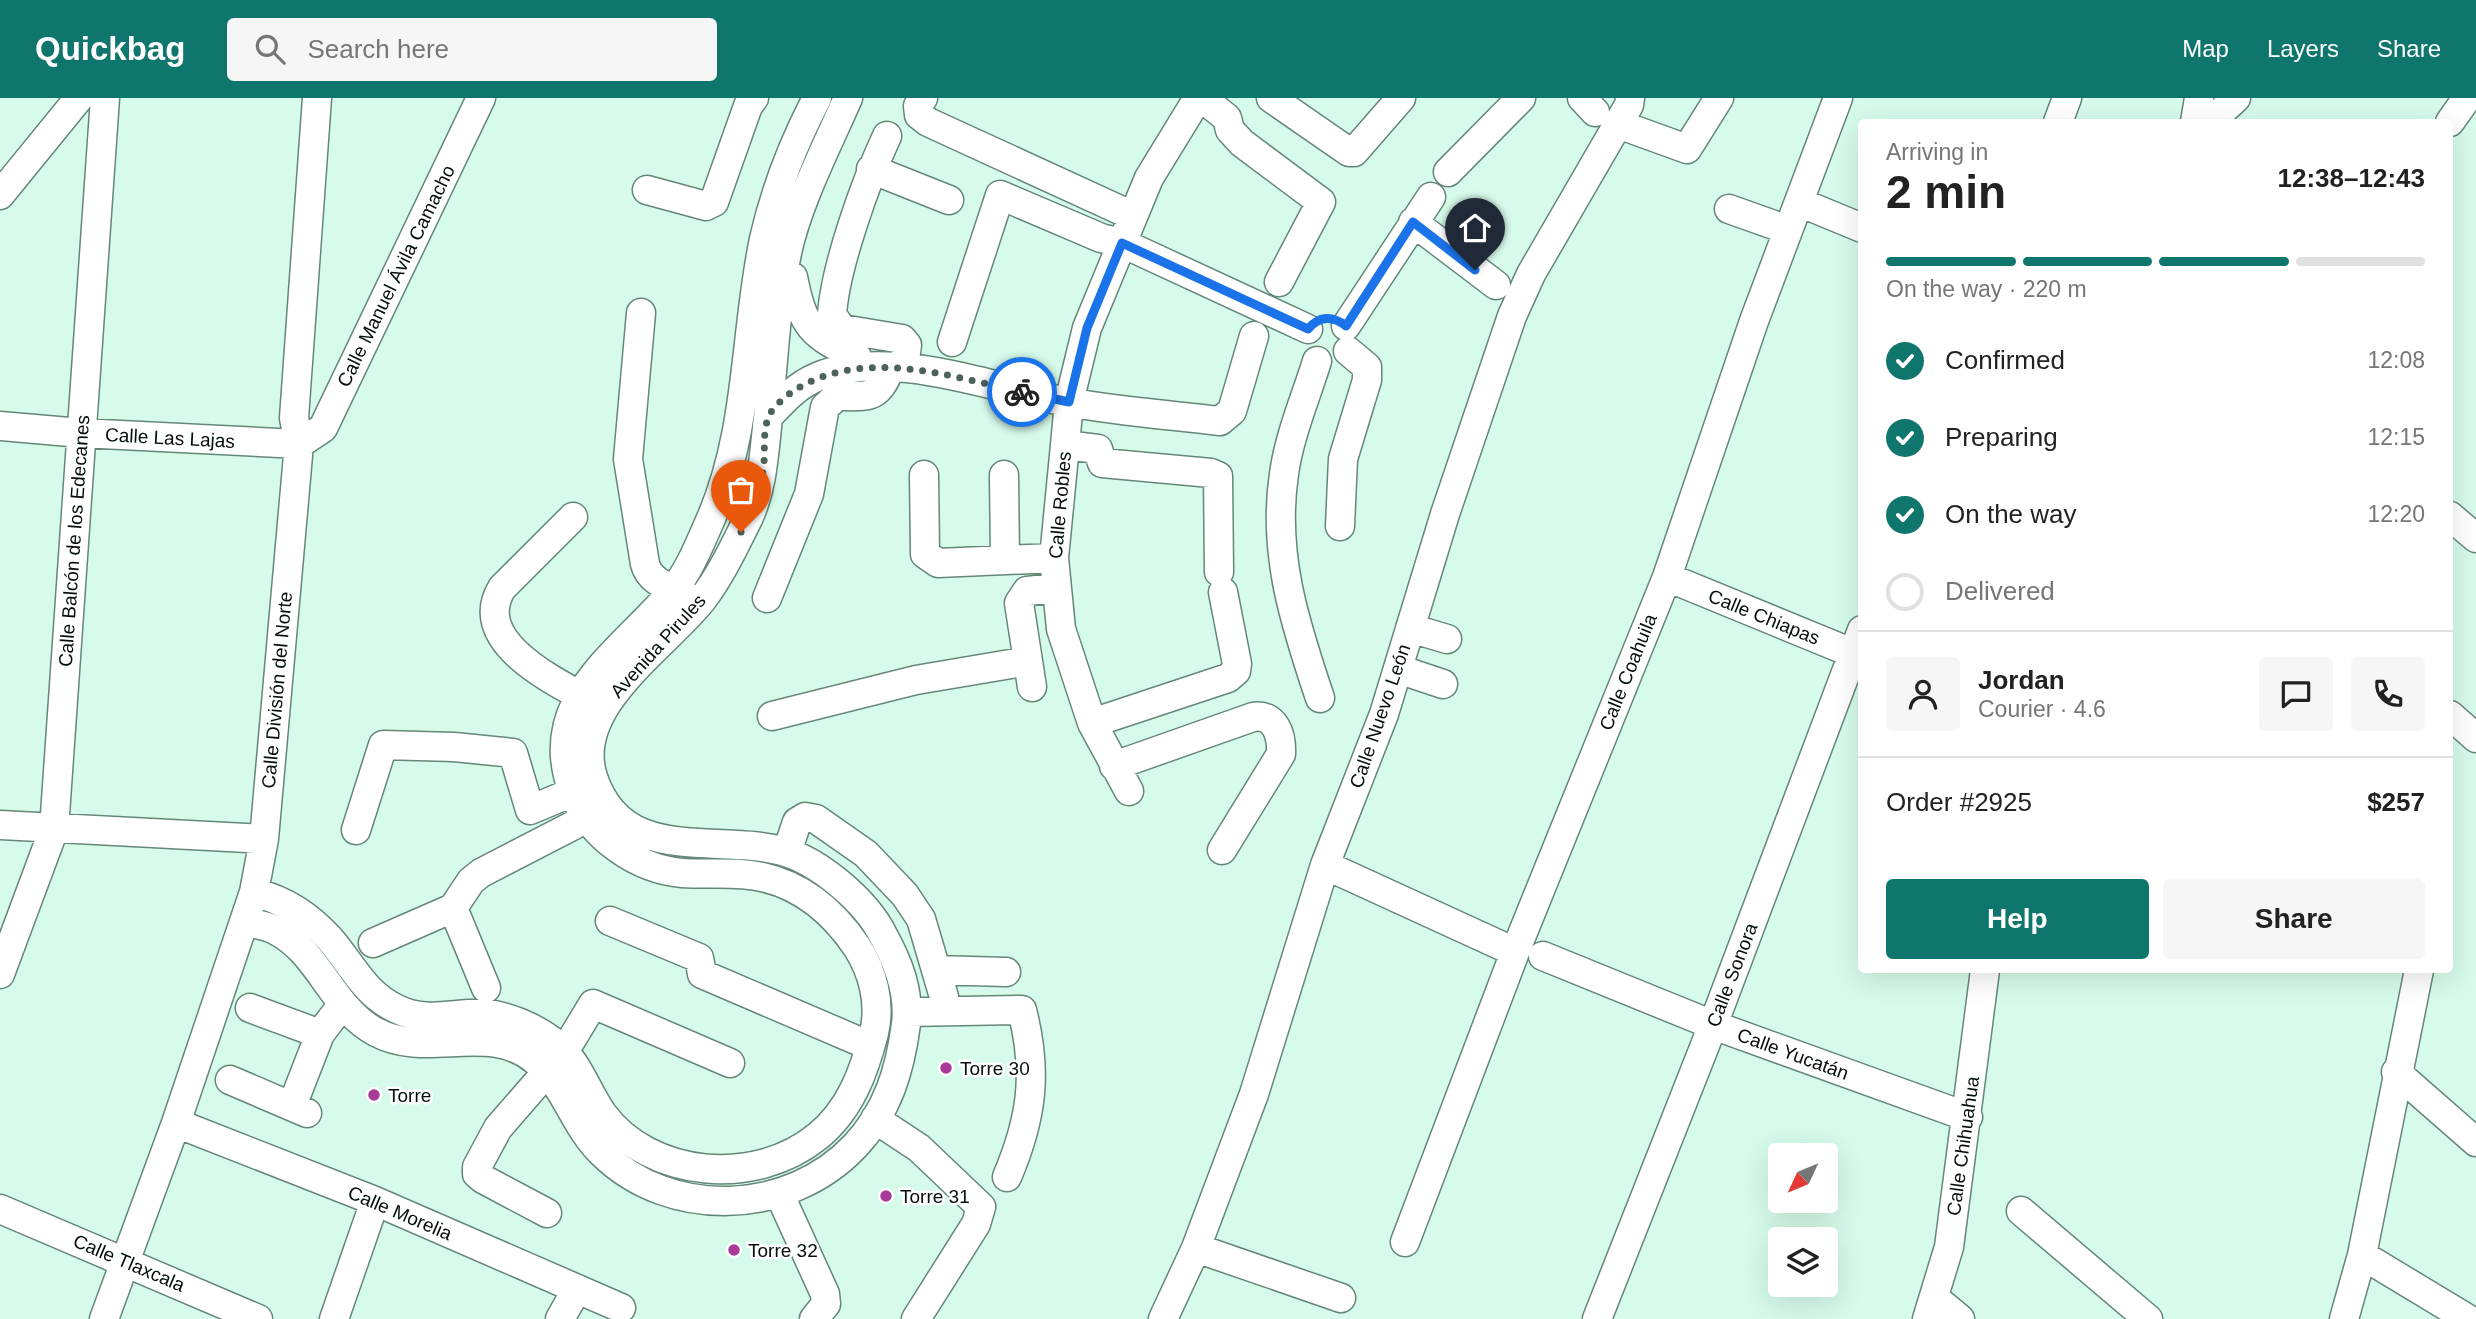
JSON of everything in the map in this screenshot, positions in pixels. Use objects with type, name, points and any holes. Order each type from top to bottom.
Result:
[{"type":"street","points":[[0,195],[79,98]]},
{"type":"street","name":"Calle Balcón de los Edecanes","points":[[0,974],[54,829],[105,98]]},
{"type":"street","name":"Calle División del Norte","points":[[104,1319],[176,1124],[245,922],[264,839],[299,444],[294,418],[317,98]]},
{"type":"street","name":"Calle Manuel Ávila Camacho","points":[[299,444],[323,428],[481,98]]},
{"type":"street","points":[[648,190],[706,206],[714,202],[748,106],[754,98]]},
{"type":"street","name":"Avenida Pirules","points":[[245,922],[274,929],[292,941],[309,959],[342,1005],[377,1033],[429,1046],[467,1039],[489,1041],[532,1057],[577,1067],[602,1112],[637,1147],[682,1167],[710,1170],[764,1164],[807,1145],[834,1120],[861,1080],[877,1002],[864,958],[851,938],[812,898],[761,877],[723,872],[682,873],[656,867],[622,852],[598,812],[589,752],[603,708],[700,603],[721,574],[752,511],[763,471],[787,250],[848,98]]},
{"type":"street","points":[[923,98],[918,106],[919,115],[928,122],[1133,216]]},
{"type":"street","points":[[1200,98],[1227,118],[1230,130],[1242,143],[1321,202],[1321,207],[1279,282]]},
{"type":"street","name":"Calle Robles","points":[[1129,791],[1092,723],[1061,629],[1054,558],[1069,402],[1087,328],[1149,178],[1200,98]]},
{"type":"street","points":[[1272,98],[1349,152],[1354,152],[1401,98]]},
{"type":"street","points":[[1448,172],[1521,98]]},
{"type":"street","name":"Calle Nuevo León","points":[[1163,1319],[1196,1248],[1254,1094],[1325,864],[1384,714],[1512,316],[1598,111],[1630,98]]},
{"type":"street","points":[[1598,111],[1687,149],[1719,98]]},
{"type":"street","name":"Calle Coahuila","points":[[1405,1242],[1515,952],[1667,577],[1788,230],[1838,98]]},
{"type":"street","points":[[2059,119],[2067,98]]},
{"type":"street","points":[[2195,119],[2199,98]]},
{"type":"street","points":[[2213,119],[2236,98]]},
{"type":"street","points":[[2452,119],[2467,98]]},
{"type":"street","name":"Avenida Pirules","points":[[254,892],[285,901],[331,941],[357,978],[372,993],[405,1013],[432,1018],[489,1014],[524,1025],[554,1041],[556,1062],[588,1137],[605,1156],[647,1183],[690,1199],[718,1203],[743,1202],[779,1193],[827,1169],[854,1147],[875,1119],[890,1095],[901,1060],[907,1012],[905,992],[895,957],[875,918],[837,881],[786,852],[754,846],[664,842],[598,812],[573,792],[566,768],[563,741],[578,694],[675,589],[691,565],[716,509],[732,461],[742,415],[765,238],[808,100]]},
{"type":"street","points":[[767,598],[809,494],[825,407],[837,396],[869,396],[880,390],[890,367],[907,345],[902,339],[842,329],[832,315],[836,287],[871,169],[887,136]]},
{"type":"street","points":[[871,169],[949,200]]},
{"type":"street","points":[[952,342],[994,204],[1000,195],[1101,238],[1122,243],[1308,329]]},
{"type":"street","points":[[1339,526],[1343,459],[1367,380],[1367,367],[1347,338],[1330,317],[1321,318],[1308,329],[1306,347],[1317,361],[1335,362],[1347,338],[1413,222],[1431,197]]},
{"type":"street","points":[[1799,202],[1858,226]]},
{"type":"street","points":[[1729,209],[1788,230]]},
{"type":"street","points":[[1413,222],[1496,285]]},
{"type":"street","points":[[787,250],[800,312],[813,331],[835,346],[890,367],[1069,402],[1220,421],[1232,411],[1254,336]]},
{"type":"street","points":[[641,313],[628,459],[647,571],[656,580],[700,603]]},
{"type":"street","points":[[1317,361],[1284,472],[1281,538],[1291,612],[1320,698]]},
{"type":"street","points":[[768,417],[790,393],[816,377],[840,370],[890,367]]},
{"type":"street","name":"Calle Las Lajas","points":[[0,426],[81,433],[299,444]]},
{"type":"street","points":[[1065,445],[1098,449],[1102,463],[1211,473],[1218,476],[1221,582],[1237,664],[1236,671],[1228,678],[1092,723]]},
{"type":"street","points":[[923,475],[925,554],[930,560],[938,563],[1054,558]]},
{"type":"street","points":[[1004,475],[1004,560]]},
{"type":"street","points":[[573,517],[502,588],[495,598],[494,616],[500,638],[529,663],[603,708]]},
{"type":"street","points":[[2453,519],[2476,538]]},
{"type":"street","name":"Calle Chiapas","points":[[1667,577],[1858,647]]},
{"type":"street","points":[[772,716],[916,680],[1030,674],[1019,603],[1027,592],[1056,589]]},
{"type":"street","points":[[1410,628],[1447,639]]},
{"type":"street","name":"Calle Sonora","points":[[1598,1319],[1858,650]]},
{"type":"street","points":[[1398,669],[1443,684]]},
{"type":"street","points":[[1114,766],[1252,717],[1260,716],[1270,720],[1282,741],[1282,754],[1222,850]]},
{"type":"street","points":[[2453,718],[2476,738]]},
{"type":"street","points":[[356,830],[383,745],[454,747],[513,753],[530,810],[573,792]]},
{"type":"street","points":[[373,943],[453,908],[476,876],[598,812]]},
{"type":"street","points":[[786,852],[790,834],[797,822],[805,817],[816,820],[866,854],[905,895],[921,919],[944,997]]},
{"type":"street","points":[[0,825],[264,839]]},
{"type":"street","points":[[1325,864],[1515,952]]},
{"type":"street","points":[[453,908],[486,988]]},
{"type":"street","points":[[610,921],[699,958],[702,974],[870,1046]]},
{"type":"street","points":[[309,959],[331,941]]},
{"type":"street","name":"Calle Yucatán","points":[[1543,956],[1713,1025],[1968,1117]]},
{"type":"street","points":[[936,970],[1006,972]]},
{"type":"street","name":"Calle Chihuahua","points":[[1932,1309],[1949,1247],[1985,973]]},
{"type":"street","points":[[2344,1319],[2361,1255],[2396,1072],[2419,973]]},
{"type":"street","points":[[547,1213],[483,1179],[477,1174],[477,1167],[498,1128],[556,1062],[593,1003],[730,1063]]},
{"type":"street","points":[[230,1080],[300,1110],[320,1034],[342,1005]]},
{"type":"street","points":[[250,1008],[320,1034]]},
{"type":"street","points":[[907,1012],[1022,1010],[1027,1028],[1032,1093],[1025,1134],[1007,1177]]},
{"type":"street","points":[[2396,1072],[2476,1142]]},
{"type":"street","points":[[861,1080],[890,1095]]},
{"type":"street","points":[[875,1119],[929,1156],[981,1207],[976,1224],[916,1319]]},
{"type":"street","name":"Calle Morelia","points":[[176,1124],[375,1201],[621,1308]]},
{"type":"street","points":[[779,1193],[825,1294],[826,1304],[814,1319]]},
{"type":"street","points":[[334,1319],[375,1201]]},
{"type":"street","name":"Calle Tlaxcala","points":[[0,1209],[258,1319]]},
{"type":"street","points":[[2021,1211],[2148,1319]]},
{"type":"street","points":[[1196,1248],[1341,1298]]},
{"type":"street","points":[[2361,1255],[2468,1319]]},
{"type":"street","points":[[559,1319],[577,1289]]},
{"type":"street","points":[[1932,1309],[1960,1319]]},
{"type":"way so far","points":[[741,532],[752,511],[763,471],[768,417],[790,393],[816,377],[840,370],[875,366],[904,367],[1022,392]]},
{"type":"place","name":"Torre 30","points":[[946,1068]]},
{"type":"place","name":"Torre","points":[[374,1095]]},
{"type":"place","name":"Torre 31","points":[[886,1196]]},
{"type":"place","name":"Torre 32","points":[[734,1250]]},
{"type":"route","points":[[1022,392],[1069,402],[1087,328],[1122,243],[1308,329],[1321,318],[1330,317],[1346,326],[1413,222],[1475,270]]}]
